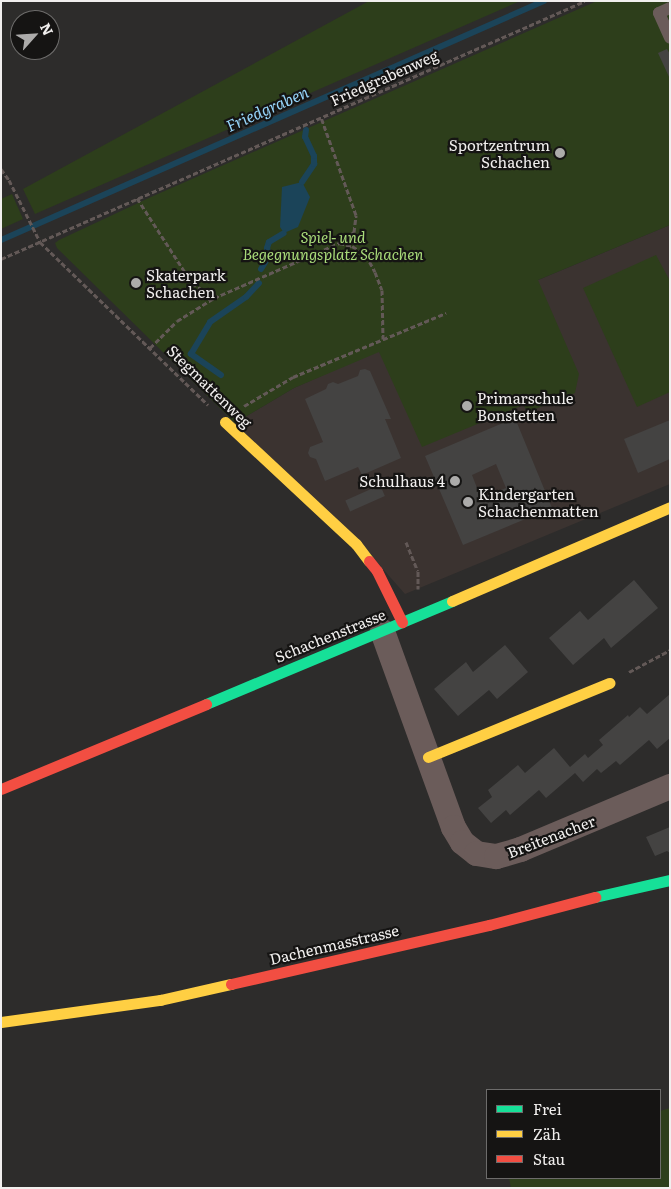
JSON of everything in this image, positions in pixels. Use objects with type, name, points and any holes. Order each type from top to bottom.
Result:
[{"type":"street","name":"Stegmattenweg","points":[[225,422],[356,544],[377,571],[392,626]]},
{"type":"street","name":"Schachenstrasse","points":[[1,789],[392,626],[670,507]]},
{"type":"street","name":"Breitenacher","points":[[392,626],[428,757],[453,827],[462,842],[476,853],[496,856],[520,850],[670,786]]},
{"type":"street","points":[[428,757],[609,682]]},
{"type":"street","name":"Dachenmasstrasse","points":[[1,1022],[160,1000],[489,925],[569,903],[670,880]]},
{"type":"lane","points":[[670,8],[659,12],[670,38]]},
{"type":"path","name":"Friedgrabenweg","points":[[1,259],[585,1]]},
{"type":"path","points":[[150,348],[176,320],[214,298],[339,242],[354,232],[356,215],[321,117]]},
{"type":"path","name":"Stegmattenweg","points":[[1,169],[29,218],[40,242],[225,422]]},
{"type":"path","points":[[137,198],[192,283],[214,298]]},
{"type":"path","points":[[339,242],[352,246],[366,255],[375,272],[382,290],[384,340]]},
{"type":"path","points":[[225,422],[244,406],[293,378],[446,313]]},
{"type":"path","points":[[406,542],[418,571],[417,594]]},
{"type":"path","points":[[609,682],[670,650]]},
{"type":"shaded area","name":"Primarschule Bonstetten","points":[[670,225],[670,484],[405,594],[375,560],[235,423],[294,388],[512,291]]},
{"type":"green space","points":[[369,1],[520,1],[35,214],[23,189]]},
{"type":"green space","name":"Spiel- und Begegnungsplatz Schachen","points":[[597,1],[670,1],[670,225],[538,280],[579,374],[575,393],[528,412],[523,405],[422,447],[379,352],[294,388],[235,423],[57,248],[55,243],[59,240],[151,197]]},
{"type":"green space","points":[[12,194],[23,219],[1,229],[1,199]]},
{"type":"green space","points":[[656,255],[670,281],[670,392],[637,407],[583,288]]},
{"type":"green space","points":[[670,1108],[670,1188],[511,1188],[509,1179],[661,1179],[661,1111]]},
{"type":"water","points":[[302,182],[310,197],[298,227],[284,233],[280,227],[282,187]]},
{"type":"building","points":[[667,49],[670,54],[670,79],[658,53]]},
{"type":"building","points":[[360,370],[370,371],[391,419],[385,419],[401,458],[362,475],[358,467],[325,481],[316,459],[310,457],[308,453],[310,447],[323,442],[305,399],[326,389],[328,384],[333,382],[338,384],[358,376]]},
{"type":"building","name":"Schulhaus 4","points":[[515,418],[552,508],[463,545],[425,456]],"holes":[[[496,464],[506,488],[481,498],[472,475]]]},
{"type":"building","points":[[670,420],[670,459],[638,473],[624,439]]},
{"type":"building","points":[[380,485],[385,496],[350,511],[345,500]]},
{"type":"building","points":[[634,580],[658,608],[611,648],[604,638],[573,665],[549,638],[580,611],[588,620]]},
{"type":"building","points":[[505,645],[528,672],[497,699],[489,690],[458,716],[434,689],[466,662],[473,672]]},
{"type":"building","points":[[670,694],[670,738],[657,749],[649,740],[620,765],[616,761],[601,773],[597,769],[583,782],[575,773],[546,798],[539,790],[510,815],[506,810],[491,823],[478,808],[492,797],[488,790],[518,765],[525,773],[554,748],[570,767],[585,754],[588,758],[603,745],[599,740],[628,715],[629,717],[640,707],[647,714]]},
{"type":"building","points":[[670,827],[670,853],[667,851],[655,856],[646,837]]},
{"type":"waterway","name":"Friedgraben","points":[[1,240],[544,1]]},
{"type":"waterway","points":[[302,182],[314,164],[314,156],[305,137],[306,130]]},
{"type":"waterway","points":[[261,269],[269,256],[267,248],[269,242],[284,233]]},
{"type":"waterway","points":[[221,375],[191,354],[210,322],[246,297],[259,283]]},
{"type":"traffic: fast","points":[[206,704],[452,601]]},
{"type":"traffic: fast","points":[[595,897],[670,880]]},
{"type":"traffic: slow","points":[[225,422],[356,544],[369,561]]},
{"type":"traffic: slow","points":[[452,601],[670,507]]},
{"type":"traffic: slow","points":[[428,757],[609,683]]},
{"type":"traffic: slow","points":[[1,1022],[160,1000],[231,984]]},
{"type":"traffic: jam","points":[[369,561],[377,571],[402,622]]},
{"type":"traffic: jam","points":[[1,789],[206,704]]},
{"type":"traffic: jam","points":[[231,984],[489,925],[595,897]]},
{"type":"place","name":"Sportzentrum Schachen","points":[[560,153]]},
{"type":"place","name":"Skaterpark Schachen","points":[[136,283]]},
{"type":"place","name":"Primarschule Bonstetten","points":[[467,406]]},
{"type":"place","name":"Schulhaus 4","points":[[455,481]]},
{"type":"place","name":"Kindergarten Schachenmatten","points":[[468,502]]}]
